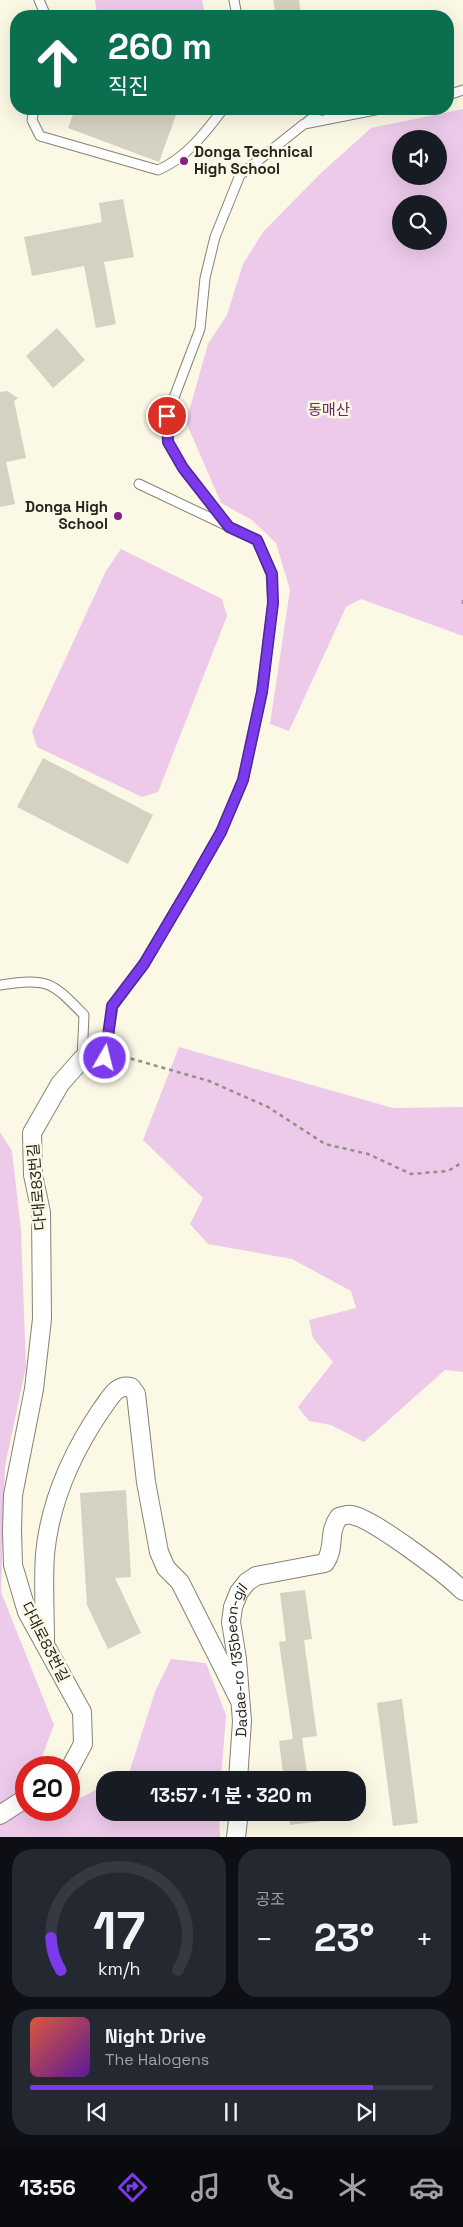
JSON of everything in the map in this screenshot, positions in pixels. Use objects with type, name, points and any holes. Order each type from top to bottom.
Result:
[{"type":"street","name":"다대로83번길","points":[[77,1756],[83,1744],[82,1712],[27,1612],[14,1565],[12,1530],[13,1495],[34,1389],[42,1319],[41,1212],[33,1175],[32,1133],[60,1084],[82,1059]]},
{"type":"street","points":[[45,1645],[45,1554],[53,1509],[68,1467],[92,1424],[116,1389],[123,1386],[131,1387],[136,1394],[146,1482],[159,1552],[166,1568],[180,1582],[240,1699]]},
{"type":"street","name":"Dadae-ro 135beon-gil","points":[[239,1771],[242,1721],[237,1659],[231,1622],[233,1607],[239,1592],[247,1582],[256,1576],[325,1562],[330,1556],[332,1526],[340,1517],[350,1514],[368,1522],[446,1575],[463,1591]]},
{"type":"street","points":[[0,1815],[15,1805]]},
{"type":"street","points":[[236,1837],[237,1821]]},
{"type":"lane","points":[[33,115],[32,120],[40,136],[158,170],[173,164],[218,115]]},
{"type":"lane","points":[[229,527],[183,468],[168,442],[167,416],[200,329],[205,278],[215,237],[240,175],[316,115]]},
{"type":"lane","points":[[304,124],[350,115]]},
{"type":"lane","points":[[0,985],[33,980],[58,988],[84,1015],[82,1059],[105,1058],[112,1006],[144,964],[193,881],[221,832],[243,780],[262,692],[273,603],[272,574],[257,540],[139,484]]},
{"type":"path","points":[[463,600],[463,606]]},
{"type":"path","points":[[105,1058],[122,1056],[209,1081],[268,1107],[325,1144],[368,1154],[411,1174],[448,1171],[463,1162]]},
{"type":"green space","points":[[95,0],[202,0],[204,10],[96,10]]},
{"type":"green space","name":"동매산","points":[[463,109],[463,636],[361,599],[346,607],[289,731],[270,724],[290,590],[276,543],[252,520],[221,503],[186,422],[208,344],[227,315],[243,264],[263,232],[322,172],[371,128],[434,115],[454,115],[454,111]]},
{"type":"green space","points":[[121,549],[222,599],[227,616],[158,792],[142,797],[37,747],[32,731],[106,571]]},
{"type":"green space","points":[[179,1047],[393,1108],[463,1107],[463,1372],[445,1370],[364,1442],[331,1425],[309,1421],[298,1407],[333,1362],[313,1338],[309,1320],[356,1308],[351,1291],[292,1259],[208,1244],[190,1224],[203,1198],[143,1140]]},
{"type":"green space","points":[[0,1132],[12,1151],[21,1230],[26,1367],[5,1466],[1,1592],[54,1725],[42,1756],[15,1756],[15,1821],[80,1821],[80,1798],[96,1790],[96,1821],[219,1821],[220,1837],[0,1837]]},
{"type":"green space","points":[[171,1659],[206,1663],[226,1715],[222,1771],[130,1771],[155,1692]]},
{"type":"building","points":[[273,0],[299,0],[300,10],[275,10]]},
{"type":"building","points":[[73,115],[176,115],[159,162],[68,128]]},
{"type":"building","points":[[123,199],[134,257],[104,262],[116,324],[96,328],[84,266],[32,276],[24,237],[102,222],[99,203]]},
{"type":"building","points":[[57,328],[85,360],[53,388],[26,356]]},
{"type":"building","points":[[7,391],[18,398],[14,401],[26,458],[6,462],[15,504],[0,507],[0,392]]},
{"type":"building","points":[[43,758],[153,815],[128,864],[17,807]]},
{"type":"building","points":[[126,1490],[131,1577],[115,1578],[141,1633],[108,1649],[87,1605],[80,1493]]},
{"type":"building","points":[[305,1590],[312,1639],[304,1640],[317,1736],[302,1738],[307,1771],[283,1771],[279,1741],[293,1739],[279,1642],[286,1641],[280,1593]]},
{"type":"building","points":[[402,1699],[418,1823],[393,1826],[377,1703]]},
{"type":"building","points":[[290,1821],[322,1821],[290,1825]]},
{"type":"place","name":"Donga Technical High School","points":[[184,161]]},
{"type":"place","name":"Donga High School","points":[[118,516]]},
{"type":"route","points":[[105,1058],[112,1006],[144,964],[193,881],[221,832],[243,780],[262,692],[273,603],[272,574],[257,540],[229,527],[183,468],[168,442],[167,416]]}]
